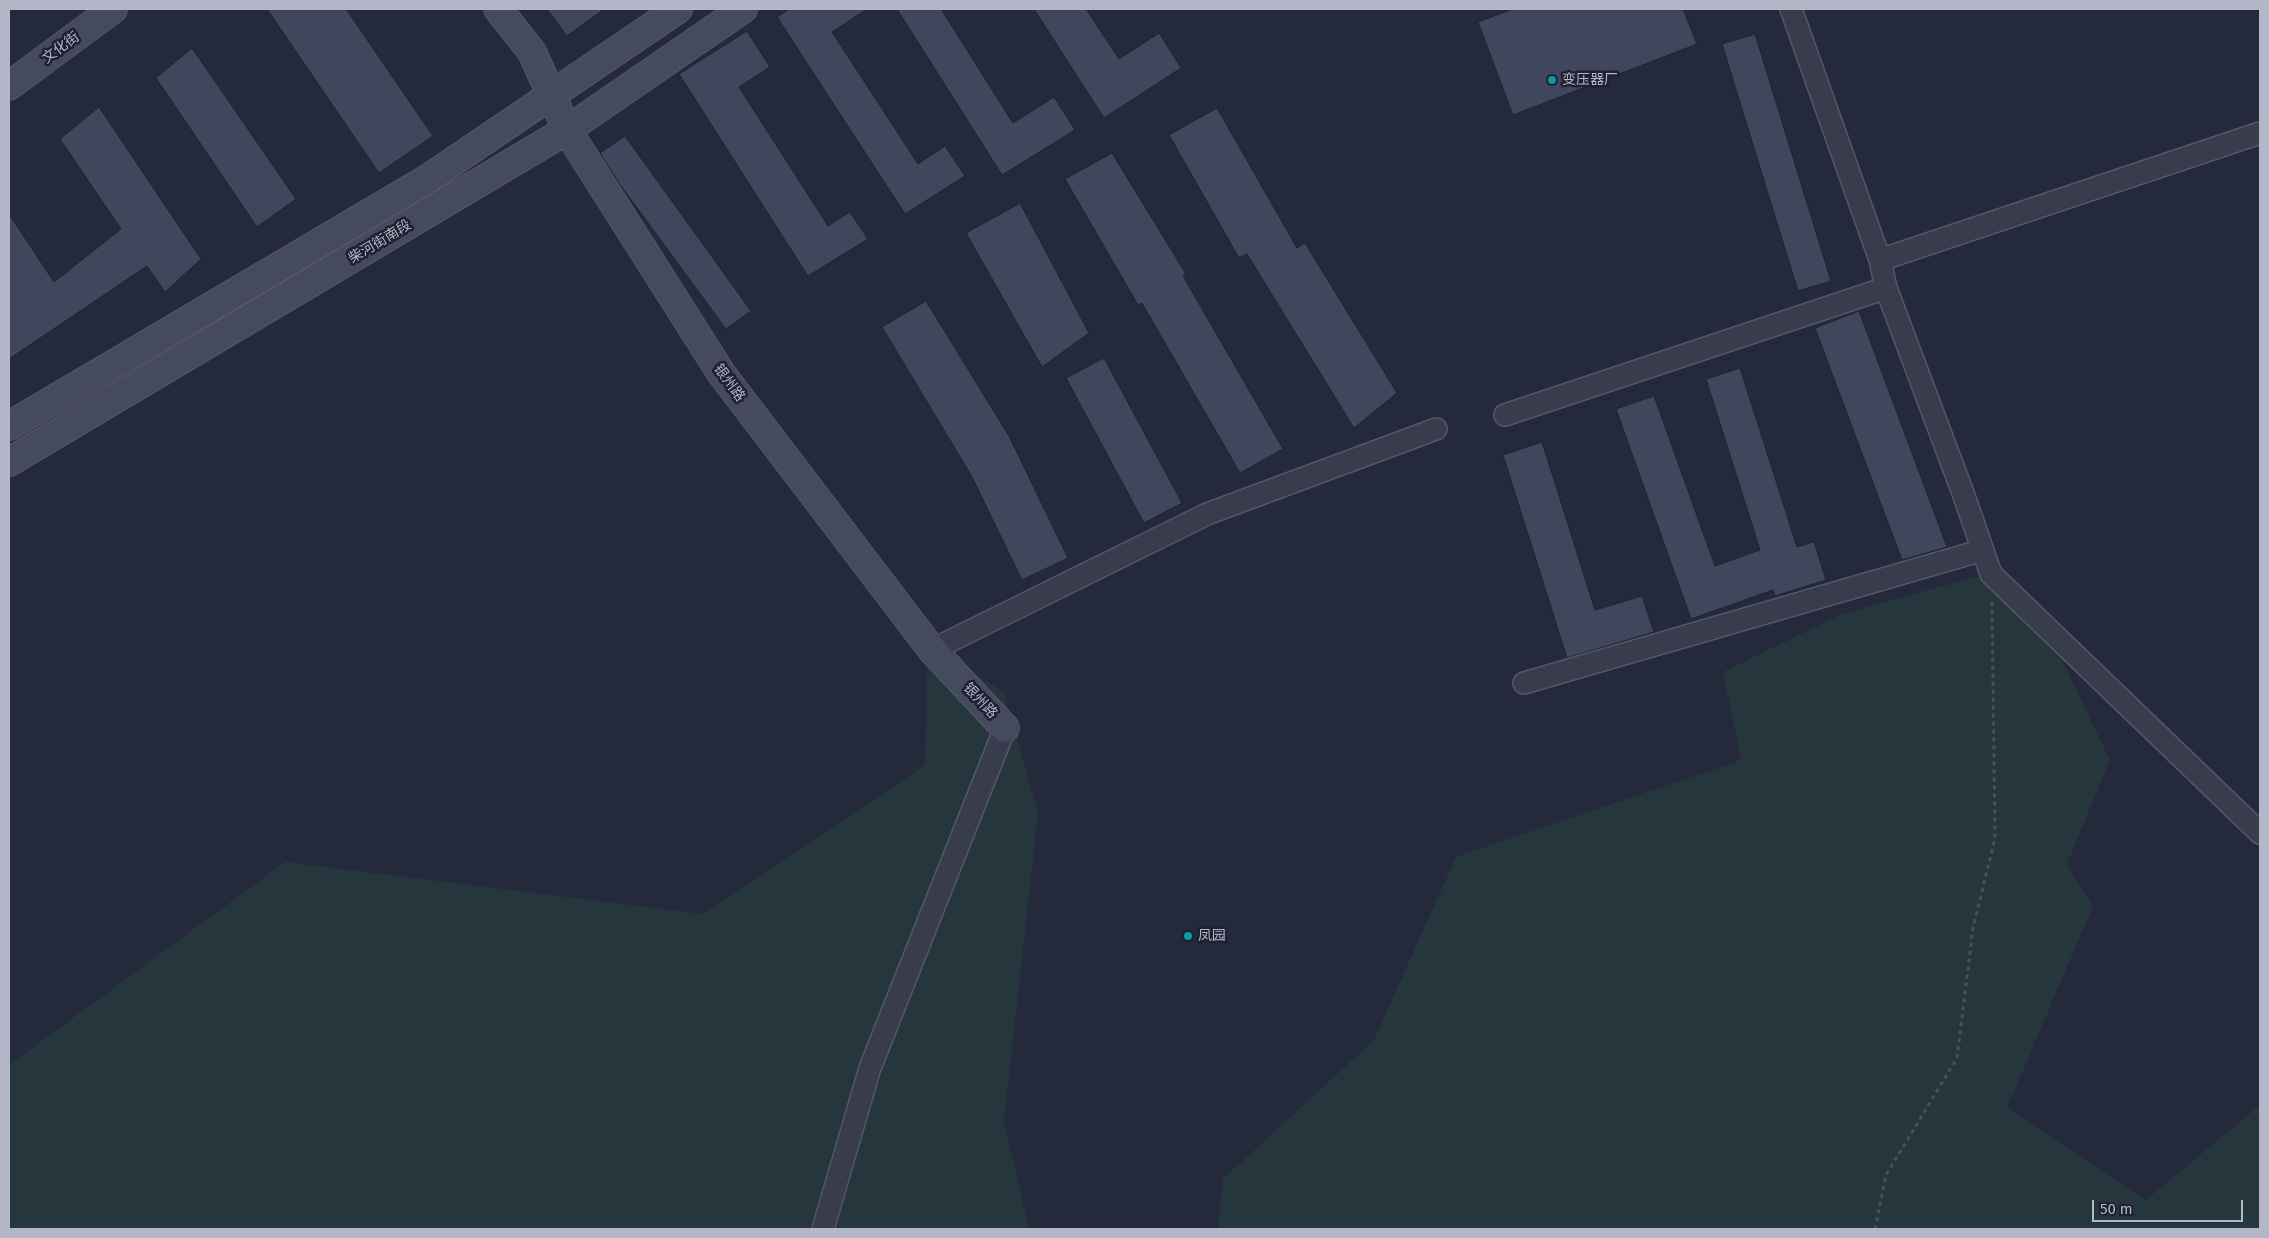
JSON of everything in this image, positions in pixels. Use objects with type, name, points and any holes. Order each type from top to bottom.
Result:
[{"type":"main road","name":"文化街","points":[[9,86],[113,9]]},
{"type":"main road","name":"银州路","points":[[498,9],[532,52],[567,130],[721,373],[932,650],[1005,728]]},
{"type":"main road","points":[[9,426],[428,178],[678,9]]},
{"type":"main road","name":"柴河街南段","points":[[9,462],[567,130],[743,9]]},
{"type":"street","points":[[1791,9],[1880,260],[1886,288],[1991,574],[2260,833]]},
{"type":"street","points":[[1880,260],[2260,133]]},
{"type":"street","points":[[1505,415],[1886,288]]},
{"type":"street","points":[[932,650],[1207,514],[1436,429]]},
{"type":"street","points":[[1524,683],[1983,550]]},
{"type":"street","points":[[824,1229],[870,1068],[1005,728]]},
{"type":"path","points":[[1875,1229],[1886,1175],[1957,1058],[1973,928],[1995,838],[1991,574]]},
{"type":"shaded area","points":[[1986,574],[2059,654],[2110,760],[2067,864],[2093,906],[2007,1108],[2146,1200],[2260,1105],[2260,1229],[1218,1229],[1223,1179],[1374,1040],[1456,857],[1741,760],[1723,672],[1842,614]]},
{"type":"shaded area","points":[[928,649],[1003,691],[1038,812],[1004,1121],[1029,1229],[9,1229],[9,1065],[285,862],[703,914],[925,765]]},
{"type":"building","points":[[267,9],[346,9],[433,136],[379,173]]},
{"type":"building","points":[[547,9],[604,9],[567,36]]},
{"type":"building","points":[[790,9],[867,9],[832,32],[918,164],[945,146],[965,176],[905,214],[777,17]]},
{"type":"building","points":[[897,9],[941,9],[1013,123],[1054,97],[1075,130],[1002,175]]},
{"type":"building","points":[[1034,9],[1086,9],[1119,59],[1159,33],[1181,68],[1104,118]]},
{"type":"building","name":"变压器厂","points":[[1513,9],[1683,9],[1697,44],[1513,115],[1478,22]]},
{"type":"building","points":[[747,31],[770,67],[739,87],[828,226],[850,212],[868,239],[808,276],[679,74]]},
{"type":"building","points":[[1755,34],[1831,281],[1798,291],[1722,44]]},
{"type":"building","points":[[192,48],[296,199],[257,227],[156,78]]},
{"type":"building","points":[[99,107],[201,259],[165,292],[147,266],[9,359],[9,214],[54,282],[121,229],[60,139]]},
{"type":"building","points":[[1217,108],[1297,248],[1305,243],[1397,393],[1354,428],[1247,254],[1239,258],[1169,135]]},
{"type":"building","points":[[625,136],[751,311],[726,329],[621,186],[600,153]]},
{"type":"building","points":[[1112,153],[1186,274],[1183,276],[1283,449],[1240,473],[1142,303],[1138,305],[1065,179]]},
{"type":"building","points":[[1020,203],[1089,333],[1042,367],[966,233]]},
{"type":"building","points":[[926,301],[1009,436],[1068,558],[1022,580],[971,475],[882,327]]},
{"type":"building","points":[[1859,311],[1947,547],[1902,560],[1815,328]]},
{"type":"building","points":[[1104,358],[1182,503],[1144,523],[1066,378]]},
{"type":"building","points":[[1740,368],[1797,547],[1814,542],[1826,580],[1775,596],[1773,590],[1691,619],[1616,409],[1654,396],[1715,566],[1760,550],[1706,379]]},
{"type":"building","points":[[1542,442],[1595,610],[1642,596],[1654,632],[1567,658],[1503,455]]},
{"type":"place","name":"变压器厂","points":[[1552,80]]},
{"type":"place","name":"凤园","points":[[1188,936]]}]
